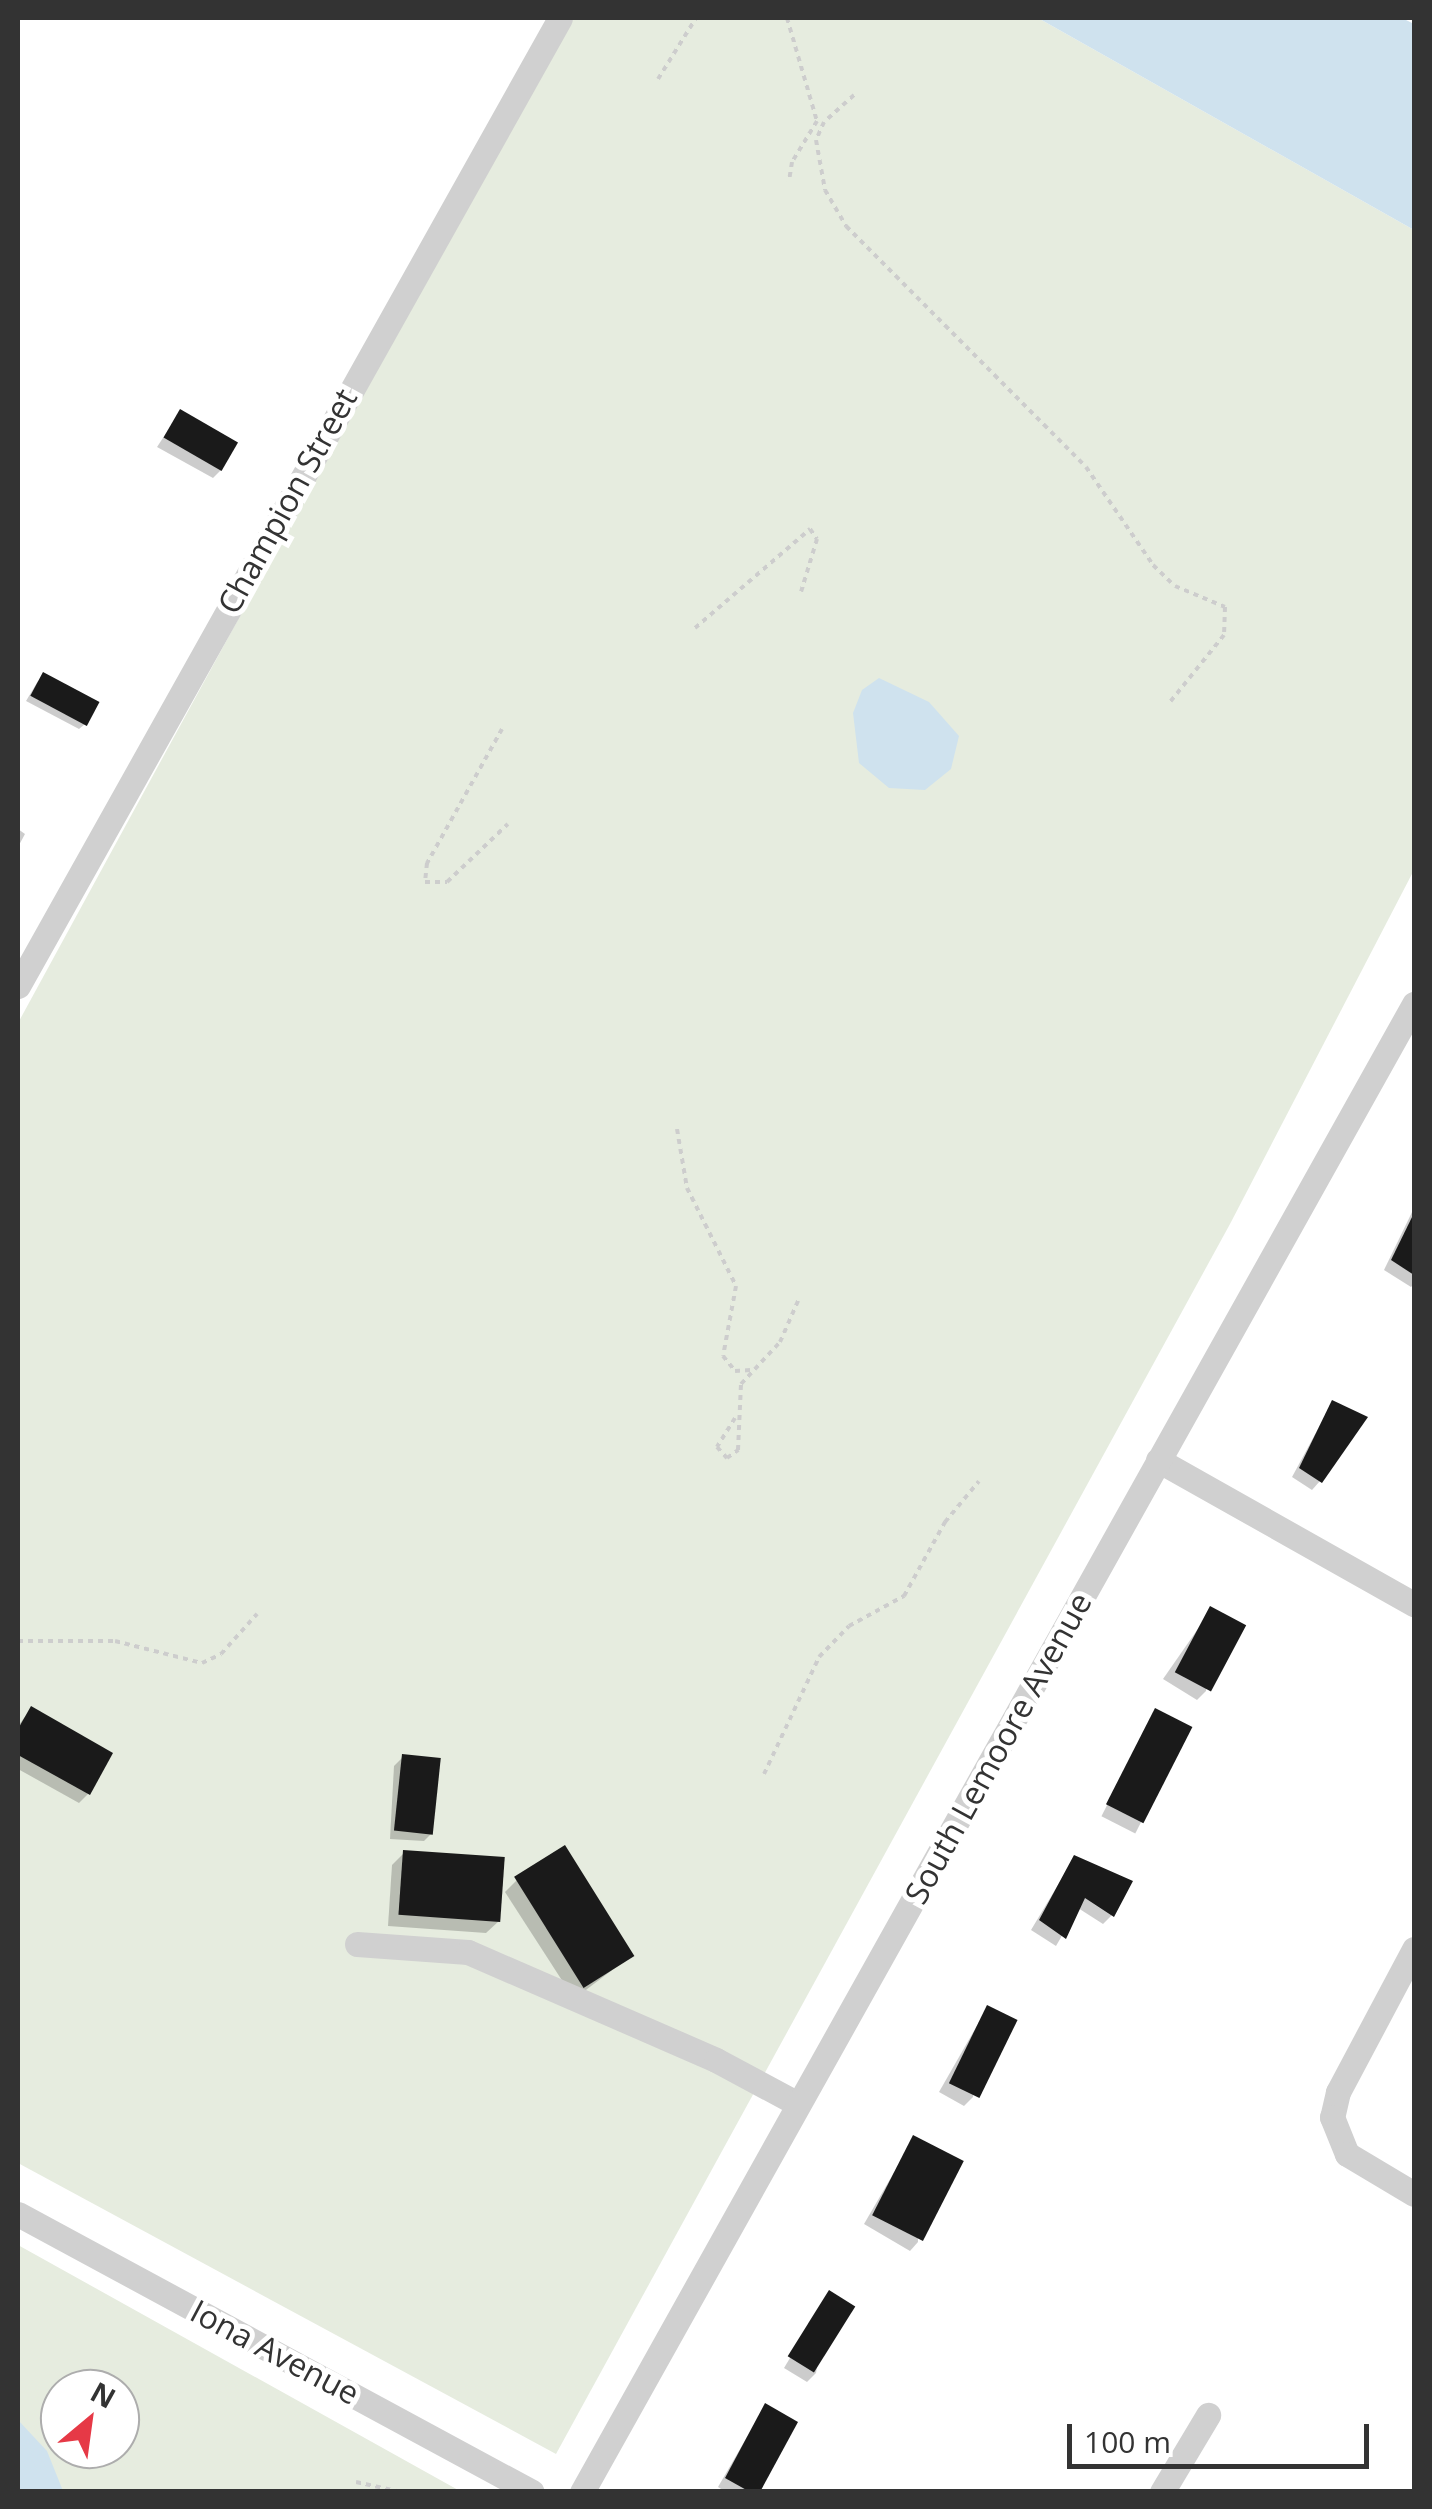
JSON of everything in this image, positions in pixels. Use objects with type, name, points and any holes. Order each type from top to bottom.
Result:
[{"type":"street","name":"Champion Street","points":[[18,986],[560,18]]},
{"type":"street","name":"South Lemoore Avenue","points":[[582,2492],[1414,1004]]},
{"type":"street","points":[[1158,1460],[1414,1604]]},
{"type":"street","points":[[357,1944],[468,1952],[716,2060],[798,2104]]},
{"type":"street","points":[[1414,1950],[1333,2105],[1334,2129],[1347,2154],[1414,2194]]},
{"type":"street","name":"Iona Avenue","points":[[18,2214],[532,2492]]},
{"type":"street","points":[[1162,2492],[1208,2415]]},
{"type":"path","points":[[658,79],[696,18]]},
{"type":"path","points":[[787,18],[817,120],[810,139],[792,162],[789,182]]},
{"type":"path","points":[[854,95],[824,122],[816,142],[825,190],[846,226],[1086,467],[1153,565],[1175,586],[1225,606],[1224,635],[1170,702]]},
{"type":"path","points":[[817,120],[824,122]]},
{"type":"path","points":[[810,139],[816,142]]},
{"type":"path","points":[[695,628],[810,529],[818,539],[802,592]]},
{"type":"path","points":[[502,729],[427,863],[426,882],[447,882],[508,824]]},
{"type":"path","points":[[678,1129],[687,1188],[736,1286],[723,1345],[740,1389]]},
{"type":"path","points":[[735,1418],[718,1443],[723,1457],[738,1450],[735,1418],[740,1389],[751,1370],[780,1342],[798,1301]]},
{"type":"path","points":[[732,1369],[751,1370]]},
{"type":"path","points":[[764,1774],[819,1657],[838,1634],[904,1596],[945,1522],[979,1481]]},
{"type":"path","points":[[18,1643],[124,1642],[202,1663],[221,1654],[258,1614]]},
{"type":"path","points":[[356,2482],[401,2492]]},
{"type":"shaded area","points":[[566,18],[1038,18],[1414,230],[1414,870],[1230,1224],[556,2454],[18,2163],[18,1023]]},
{"type":"shaded area","points":[[18,2245],[460,2491],[18,2491]]},
{"type":"water","points":[[1038,18],[1402,18],[1414,24],[1414,230]]},
{"type":"water","points":[[879,678],[929,702],[959,736],[951,769],[925,790],[889,788],[859,763],[853,713],[862,690]]},
{"type":"water","points":[[18,2420],[40,2444],[40,2469],[54,2469],[63,2491],[18,2491]]},
{"type":"building","points":[[180,409],[238,442],[222,471],[164,438]]},
{"type":"building","points":[[43,672],[100,702],[87,726],[30,696]]},
{"type":"building","points":[[1414,1213],[1414,1275],[1391,1260]]},
{"type":"building","points":[[1332,1400],[1368,1417],[1322,1483],[1299,1468]]},
{"type":"building","points":[[1210,1606],[1246,1625],[1211,1691],[1175,1672]]},
{"type":"building","points":[[31,1706],[113,1753],[90,1795],[18,1755],[18,1729]]},
{"type":"building","points":[[1155,1708],[1192,1727],[1143,1823],[1106,1804]]},
{"type":"building","points":[[402,1754],[441,1758],[433,1835],[394,1831]]},
{"type":"building","points":[[565,1845],[634,1956],[584,1988],[514,1877]]},
{"type":"building","points":[[403,1850],[505,1857],[500,1922],[398,1915]]},
{"type":"building","points":[[1074,1855],[1133,1881],[1114,1917],[1085,1898],[1066,1939],[1039,1920]]},
{"type":"building","points":[[987,2005],[1018,2020],[979,2098],[949,2083]]},
{"type":"building","points":[[913,2135],[964,2161],[923,2241],[872,2215]]},
{"type":"building","points":[[829,2290],[855,2306],[814,2373],[788,2356]]},
{"type":"building","points":[[765,2403],[798,2422],[760,2492],[750,2492],[725,2478]]}]
